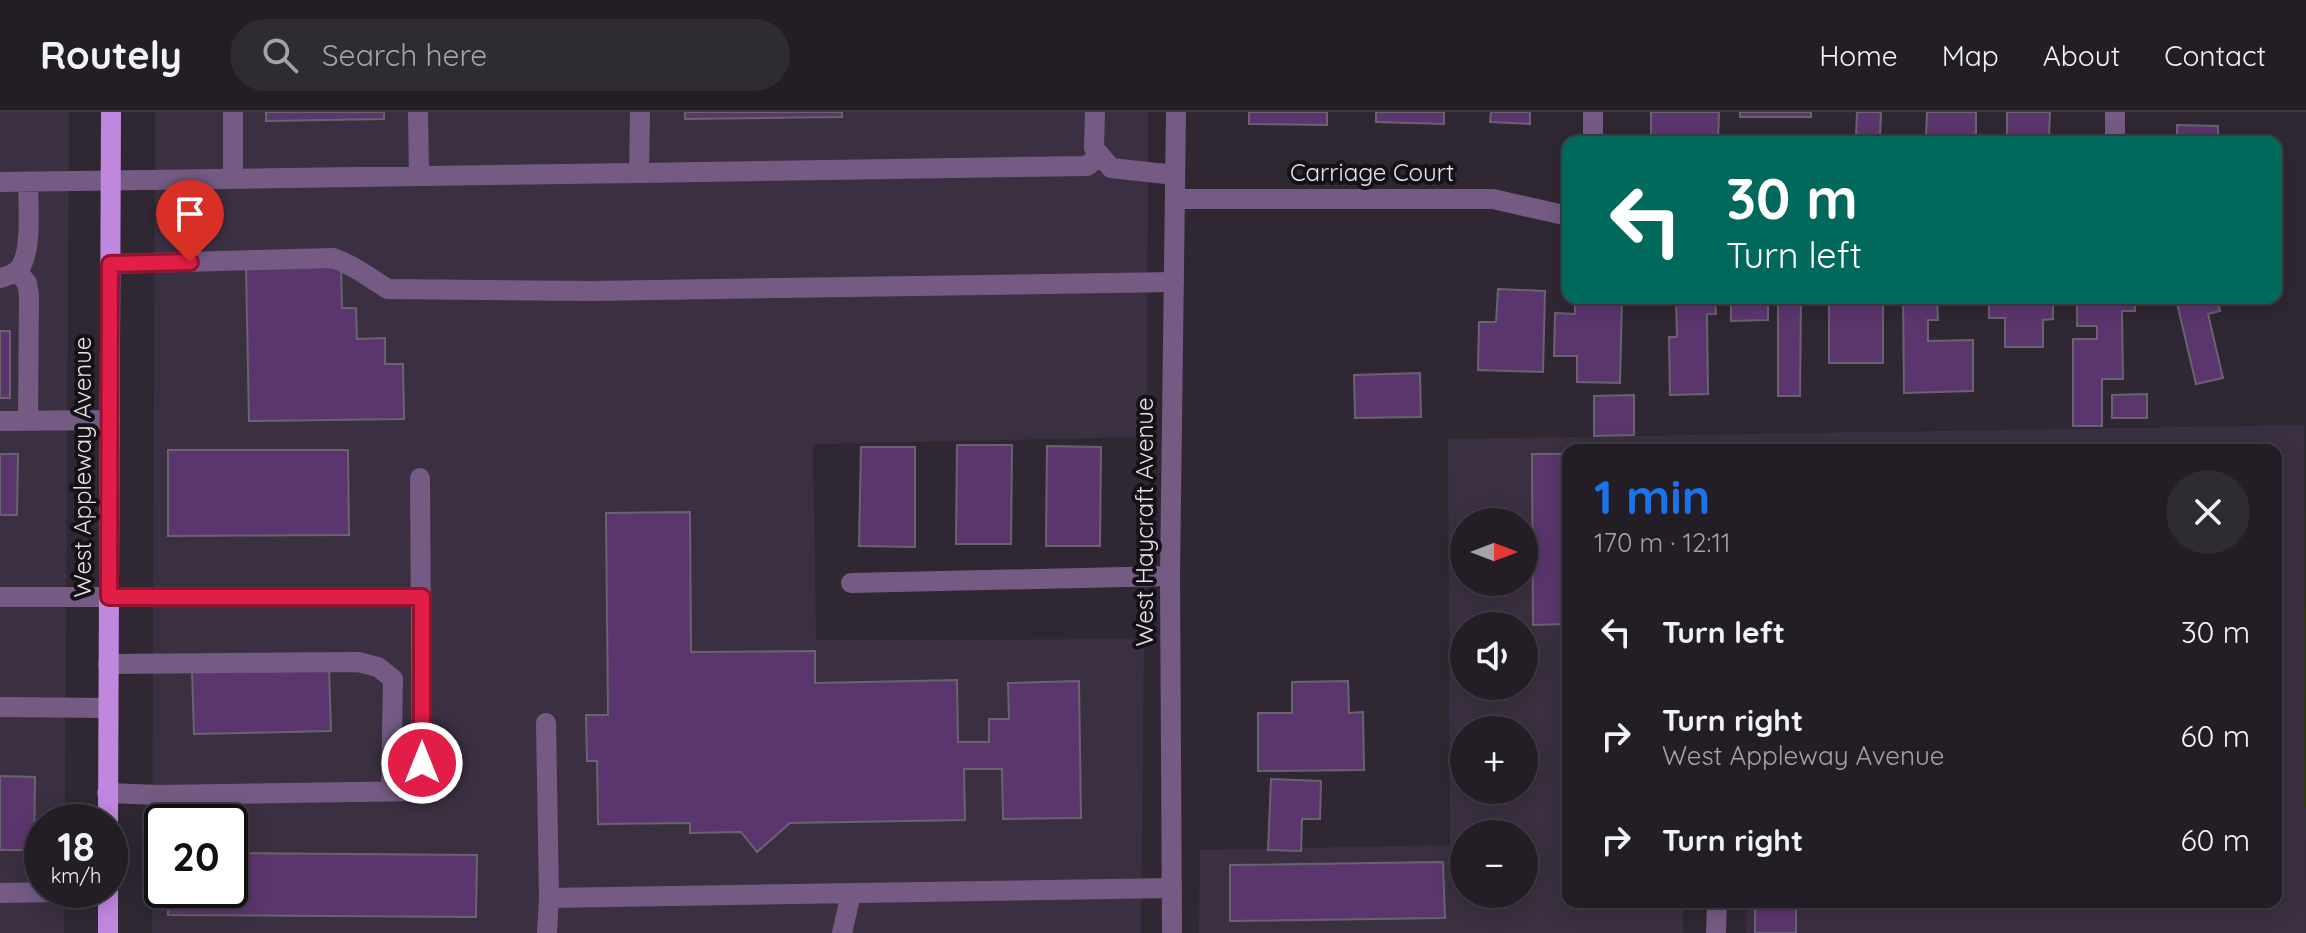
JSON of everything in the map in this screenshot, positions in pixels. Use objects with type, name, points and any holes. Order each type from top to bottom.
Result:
[{"type":"main road","name":"West Appleway Avenue","points":[[107,804],[111,112]]},
{"type":"main road","points":[[108,908],[108,933]]},
{"type":"street","points":[[233,112],[233,179]]},
{"type":"street","points":[[418,112],[419,175]]},
{"type":"street","points":[[639,173],[640,112]]},
{"type":"street","points":[[1095,112],[1094,148],[1111,168],[1175,175]]},
{"type":"street","name":"West Haycraft Avenue","points":[[1172,933],[1170,576],[1176,112]]},
{"type":"street","points":[[1593,112],[1593,136]]},
{"type":"street","points":[[2115,112],[2115,136]]},
{"type":"street","points":[[0,182],[1087,166],[1100,155]]},
{"type":"street","points":[[28,182],[27,242],[23,262],[9,274],[27,283],[29,296],[28,420]]},
{"type":"street","name":"Carriage Court","points":[[1175,199],[1493,199],[1562,215]]},
{"type":"street","points":[[110,264],[333,258],[353,265],[388,289],[591,291],[1174,282]]},
{"type":"street","points":[[0,421],[110,420]]},
{"type":"street","points":[[107,793],[422,791],[420,478]]},
{"type":"street","points":[[851,583],[1170,576]]},
{"type":"street","points":[[0,597],[422,597]]},
{"type":"street","points":[[108,664],[358,662],[378,667],[393,679],[391,791]]},
{"type":"street","points":[[0,707],[108,708]]},
{"type":"street","points":[[546,723],[547,933]]},
{"type":"street","points":[[549,898],[1172,888]]},
{"type":"street","points":[[0,893],[24,893]]},
{"type":"street","points":[[842,933],[851,894]]},
{"type":"street","points":[[1716,933],[1717,908]]},
{"type":"shaded area","points":[[0,112],[69,112],[65,804],[24,804],[24,908],[65,908],[64,933],[0,933]]},
{"type":"shaded area","points":[[155,112],[1148,112],[1147,437],[813,444],[816,640],[1144,639],[1141,933],[152,933],[152,908],[248,908],[248,804],[152,804]]},
{"type":"shaded area","points":[[2304,425],[2306,933],[1746,933],[1747,908],[2282,908],[2282,444],[1562,444],[1562,908],[1683,908],[1683,933],[1199,933],[1200,850],[1450,845],[1448,439]]},
{"type":"green space","points":[[2304,425],[2306,807],[2304,807]]},
{"type":"building","points":[[266,112],[384,112],[384,119],[266,121]]},
{"type":"building","points":[[685,112],[842,112],[842,117],[685,119]]},
{"type":"building","points":[[1249,112],[1327,112],[1327,125],[1249,124]]},
{"type":"building","points":[[1376,112],[1444,112],[1444,124],[1376,122]]},
{"type":"building","points":[[1491,112],[1530,112],[1530,124],[1490,122]]},
{"type":"building","points":[[1651,112],[1719,112],[1718,136],[1651,136]]},
{"type":"building","points":[[1740,112],[1811,112],[1811,117],[1740,117]]},
{"type":"building","points":[[1857,112],[1881,112],[1880,136],[1856,136]]},
{"type":"building","points":[[1927,112],[1976,112],[1976,136],[1926,136]]},
{"type":"building","points":[[2007,112],[2050,112],[2049,136],[2007,136]]},
{"type":"building","points":[[2177,125],[2218,126],[2218,136],[2177,136]]},
{"type":"building","points":[[341,264],[342,308],[356,308],[357,339],[385,338],[385,364],[403,364],[404,419],[249,421],[246,266]]},
{"type":"building","points":[[1498,289],[1545,291],[1543,372],[1478,370],[1479,322],[1496,322]]},
{"type":"building","points":[[1575,304],[1622,304],[1620,383],[1577,382],[1577,356],[1554,356],[1555,313],[1575,314]]},
{"type":"building","points":[[1676,304],[1715,304],[1716,314],[1707,314],[1708,394],[1670,395],[1669,337],[1677,337]]},
{"type":"building","points":[[1731,304],[1768,304],[1768,320],[1731,321]]},
{"type":"building","points":[[1778,304],[1801,304],[1800,396],[1778,396]]},
{"type":"building","points":[[1829,304],[1883,304],[1883,363],[1829,363]]},
{"type":"building","points":[[1903,304],[1937,304],[1938,320],[1928,320],[1928,341],[1973,340],[1973,391],[1904,393]]},
{"type":"building","points":[[1989,304],[2053,304],[2053,319],[2043,320],[2043,347],[2005,347],[2005,318],[1989,318]]},
{"type":"building","points":[[2077,304],[2135,304],[2135,311],[2122,311],[2123,379],[2102,379],[2102,426],[2073,426],[2073,339],[2097,339],[2097,326],[2077,326]]},
{"type":"building","points":[[2177,304],[2218,304],[2220,311],[2208,314],[2223,378],[2196,384]]},
{"type":"building","points":[[0,331],[10,331],[10,398],[0,398]]},
{"type":"building","points":[[1420,373],[1421,417],[1355,418],[1354,375]]},
{"type":"building","points":[[2147,394],[2147,418],[2112,418],[2112,395]]},
{"type":"building","points":[[1634,395],[1634,435],[1594,436],[1594,396]]},
{"type":"building","points":[[957,445],[1012,445],[1011,544],[956,544]]},
{"type":"building","points":[[1047,446],[1101,447],[1100,546],[1046,546]]},
{"type":"building","points":[[861,447],[915,447],[915,547],[859,546]]},
{"type":"building","points":[[168,450],[348,450],[349,535],[168,536]]},
{"type":"building","points":[[0,454],[18,454],[17,515],[0,515]]},
{"type":"building","points":[[1532,454],[1562,454],[1562,624],[1538,625],[1538,612],[1533,612],[1533,596],[1538,596],[1538,508],[1532,508]]},
{"type":"building","points":[[690,512],[691,652],[815,651],[815,683],[957,680],[958,742],[989,742],[989,719],[1009,719],[1008,683],[1079,681],[1081,818],[1003,819],[1002,769],[964,769],[965,820],[790,823],[757,852],[741,832],[690,833],[690,823],[598,824],[597,761],[587,761],[586,715],[608,715],[606,513]]},
{"type":"building","points":[[329,668],[331,731],[194,734],[192,671]]},
{"type":"building","points":[[1348,681],[1349,713],[1363,712],[1364,770],[1258,771],[1258,713],[1292,713],[1292,682]]},
{"type":"building","points":[[0,776],[35,777],[35,804],[24,804],[24,850],[0,850]]},
{"type":"building","points":[[1271,779],[1321,781],[1320,819],[1302,819],[1301,851],[1268,850]]},
{"type":"building","points":[[248,853],[477,855],[476,917],[168,915],[168,908],[248,908]]},
{"type":"building","points":[[1443,862],[1445,918],[1230,921],[1230,865]]},
{"type":"building","points":[[1755,908],[1796,908],[1796,933],[1755,933]]},
{"type":"route","points":[[190,262],[110,264],[109,597],[422,597],[422,763]]}]
